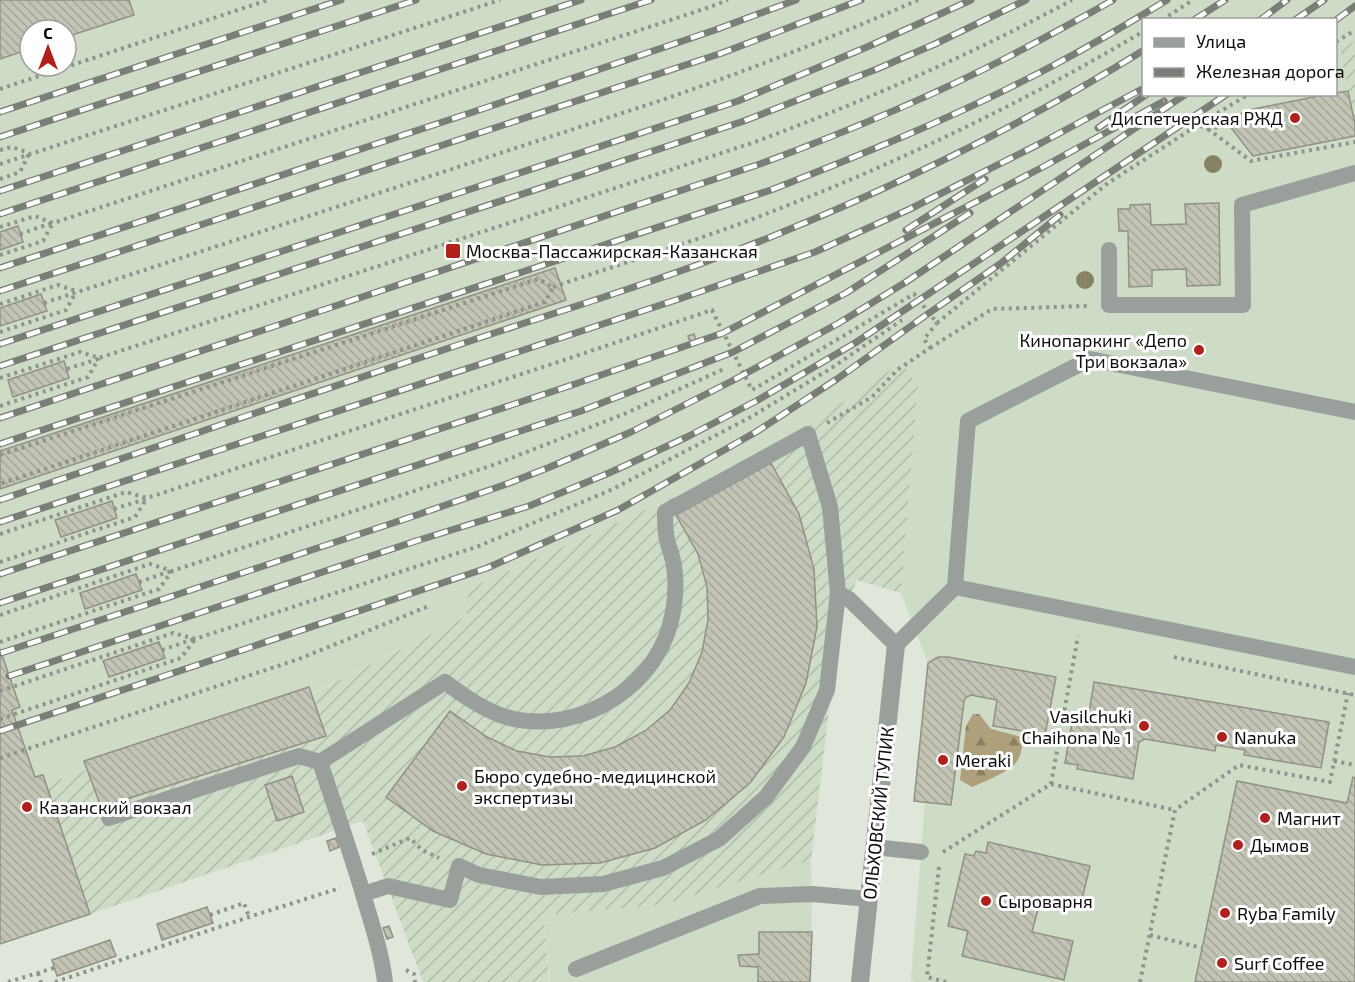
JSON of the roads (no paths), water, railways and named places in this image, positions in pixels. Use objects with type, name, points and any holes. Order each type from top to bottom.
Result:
[{"type":"street","name":"ОЛЬХОВСКИЙ ТУПИК","points":[[860,982],[896,645]]},
{"type":"lane","points":[[1109,250],[1109,305],[1243,305],[1242,205],[1355,173]]},
{"type":"lane","points":[[838,593],[849,599],[896,645],[955,586],[968,421],[1090,359],[1355,412]]},
{"type":"lane","points":[[109,819],[299,756],[320,762],[445,682],[474,704],[502,716],[531,721],[562,720],[591,712],[618,698],[640,678],[658,654],[670,626],[675,596],[674,566],[666,537],[665,512],[808,434],[830,507],[838,593],[827,690],[803,747],[766,797],[719,839],[663,868],[603,884],[541,886],[479,875],[459,866],[450,900],[388,886],[363,894]]},
{"type":"lane","points":[[955,586],[1355,668]]},
{"type":"lane","points":[[320,762],[363,894],[381,956],[385,982]]},
{"type":"lane","points":[[874,847],[921,852]]},
{"type":"lane","points":[[576,969],[760,896],[812,894],[868,899]]},
{"type":"railway","points":[[0,112],[341,0]]},
{"type":"railway","points":[[0,137],[416,0]]},
{"type":"railway","points":[[0,191],[581,0]]},
{"type":"railway","points":[[0,214],[651,0]]},
{"type":"railway","points":[[0,268],[482,109],[796,0]]},
{"type":"railway","points":[[0,291],[722,53],[861,0]]},
{"type":"railway","points":[[0,344],[738,101],[971,0]]},
{"type":"railway","points":[[0,366],[744,121],[877,69],[1026,0]]},
{"type":"railway","points":[[0,418],[760,164],[919,100],[1012,55],[1113,0]]},
{"type":"railway","points":[[0,444],[771,190],[901,138],[965,109],[1045,70],[1167,0]]},
{"type":"railway","points":[[1197,18],[1225,0]]},
{"type":"railway","points":[[1263,18],[1287,0]]},
{"type":"railway","points":[[1298,18],[1324,0]]},
{"type":"railway","points":[[1337,19],[1355,6]]},
{"type":"railway","points":[[0,500],[622,291],[749,246],[836,210],[971,147],[1142,51]]},
{"type":"railway","points":[[0,522],[679,299],[815,252],[910,209],[1142,89]]},
{"type":"railway","points":[[1098,128],[1144,96]]},
{"type":"railway","points":[[1,653],[504,485],[631,432],[839,323],[906,282],[1183,96]]},
{"type":"railway","points":[[9,676],[416,541],[529,506],[687,437],[758,400],[855,343],[1224,96]]},
{"type":"railway","points":[[0,574],[723,333],[1041,168],[1164,101]]},
{"type":"railway","points":[[906,230],[985,179]]},
{"type":"railway","points":[[0,603],[581,411],[733,352],[846,293],[970,213]]},
{"type":"railway","points":[[0,731],[487,568],[618,510],[756,432],[837,379],[1000,264],[1060,215]]},
{"type":"place","name":"Диспетчерская РЖД","points":[[1295,118]]},
{"type":"place","name":"Москва-Пассажирская-Казанская","points":[[453,251]]},
{"type":"place","name":"Кинопаркинг «Депо Три вокзала»","points":[[1199,350]]},
{"type":"place","name":"Vasilchuki Chaihona № 1","points":[[1144,726]]},
{"type":"place","name":"Nanuka","points":[[1222,737]]},
{"type":"place","name":"Meraki","points":[[943,760]]},
{"type":"place","name":"Бюро судебно-медицинской экспертизы","points":[[462,786]]},
{"type":"place","name":"Казанский вокзал","points":[[27,807]]},
{"type":"place","name":"Магнит","points":[[1265,818]]},
{"type":"place","name":"Дымов","points":[[1238,845]]},
{"type":"place","name":"Сыроварня","points":[[986,901]]},
{"type":"place","name":"Ryba Family","points":[[1225,913]]},
{"type":"place","name":"Surf Coffee","points":[[1222,963]]}]
